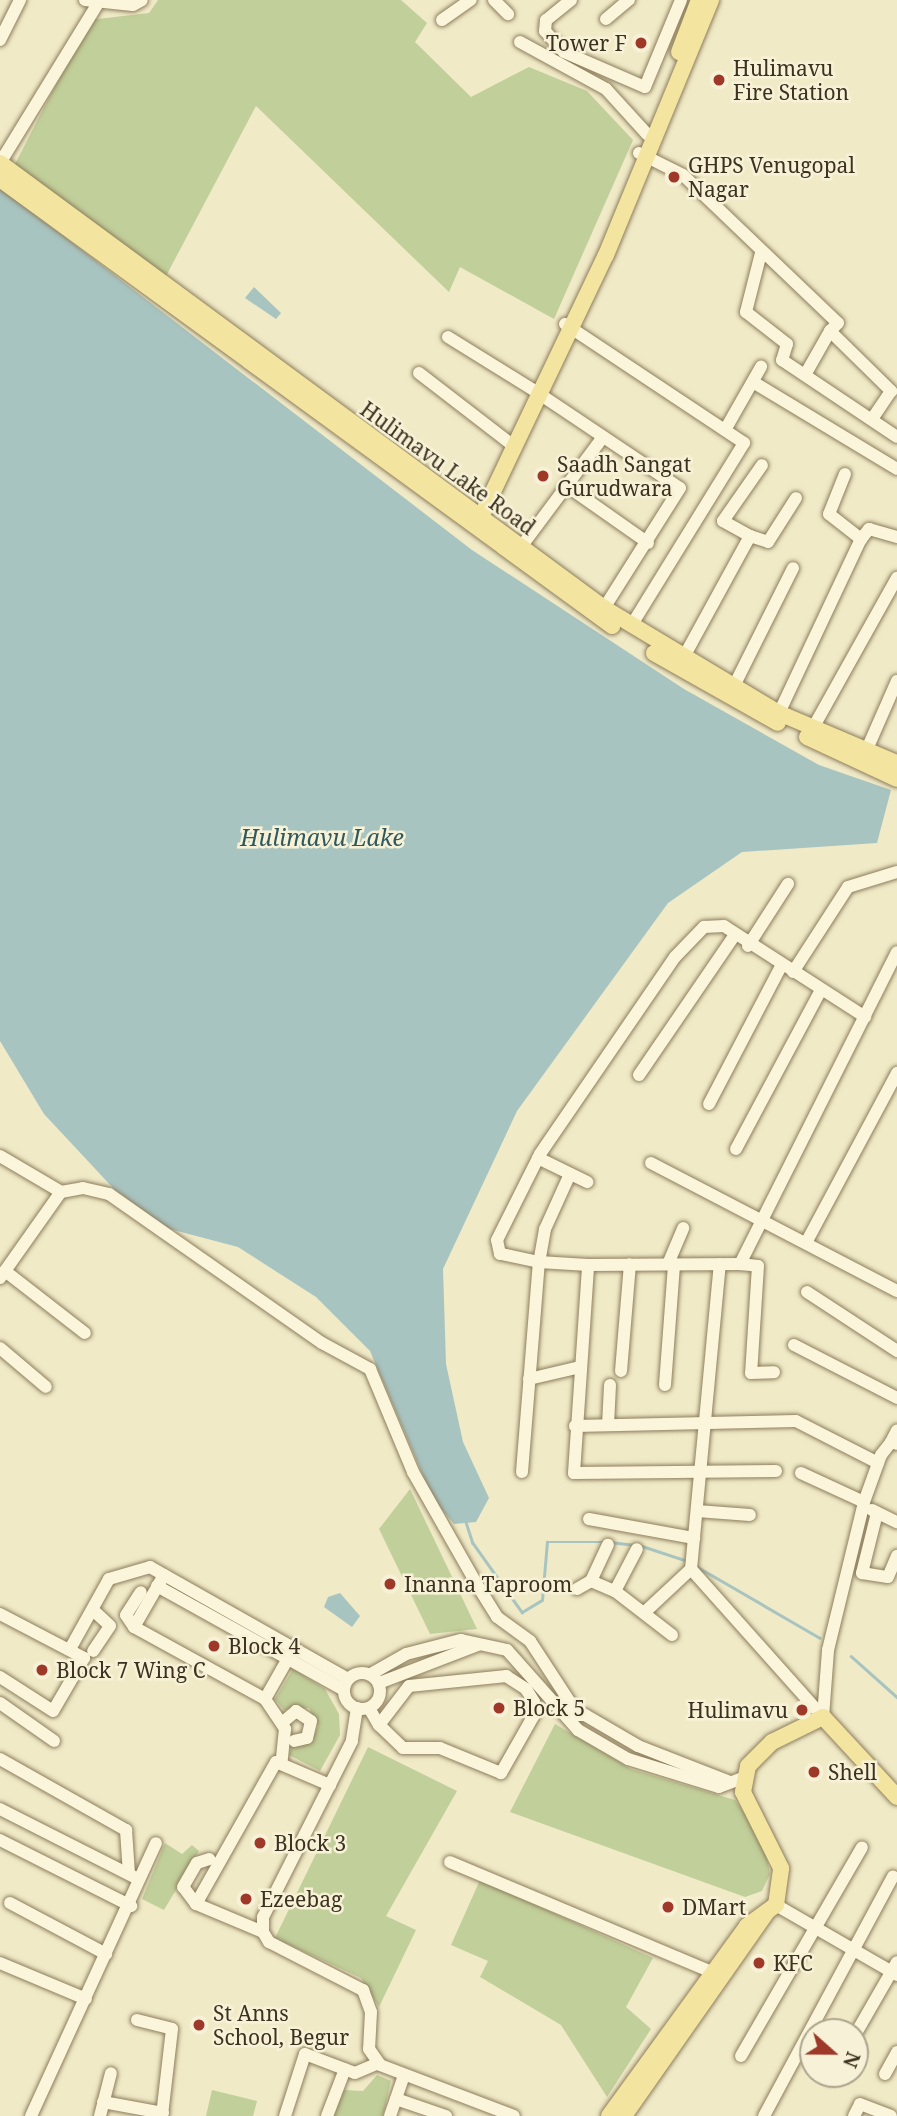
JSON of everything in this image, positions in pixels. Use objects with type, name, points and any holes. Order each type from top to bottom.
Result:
[{"type":"main road","points":[[643,154],[647,134],[699,0]]},
{"type":"main road","points":[[474,521],[569,326],[711,0]]},
{"type":"main road","name":"Hulimavu Lake Road","points":[[0,163],[474,521],[521,547],[680,663],[813,728],[897,779]]},
{"type":"main road","name":"Hulimavu Lake Road","points":[[0,179],[474,521],[680,663],[863,757],[897,763]]},
{"type":"main road","points":[[474,521],[510,443],[538,393]]},
{"type":"main road","points":[[609,2116],[771,1909],[780,1868],[736,1780],[772,1742],[823,1717],[897,1797]]},
{"type":"main road","points":[[624,2116],[720,1975]]},
{"type":"street","points":[[0,40],[20,0]]},
{"type":"street","points":[[85,0],[97,5],[142,0]]},
{"type":"street","points":[[442,20],[471,0]]},
{"type":"street","points":[[494,0],[508,14]]},
{"type":"street","points":[[571,0],[546,20],[545,31],[564,52],[645,88],[681,0]]},
{"type":"street","points":[[606,19],[629,0]]},
{"type":"street","points":[[0,163],[97,5]]},
{"type":"street","points":[[520,42],[606,89],[647,134]]},
{"type":"street","points":[[643,154],[684,175],[761,253],[838,323],[830,331],[804,375]]},
{"type":"street","points":[[761,253],[746,312],[786,344],[782,360],[897,437]]},
{"type":"street","points":[[569,326],[744,443],[701,504],[631,626]]},
{"type":"street","points":[[830,331],[891,391],[872,419]]},
{"type":"street","points":[[448,337],[538,393],[680,488],[648,543],[604,608]]},
{"type":"street","points":[[725,430],[761,367]]},
{"type":"street","points":[[419,373],[510,443]]},
{"type":"street","points":[[753,382],[897,469]]},
{"type":"street","points":[[521,547],[603,437]]},
{"type":"street","points":[[762,465],[723,521],[750,536],[768,542],[796,498]]},
{"type":"street","points":[[845,474],[829,514],[861,539]]},
{"type":"street","points":[[567,486],[648,543]]},
{"type":"street","points":[[779,713],[861,539],[869,529],[897,537]]},
{"type":"street","points":[[680,663],[750,536]]},
{"type":"street","points":[[733,688],[793,568]]},
{"type":"street","points":[[813,728],[897,578]]},
{"type":"street","points":[[863,757],[897,681]]},
{"type":"street","points":[[709,1104],[787,969],[848,887],[897,872]]},
{"type":"street","points":[[748,946],[788,884]]},
{"type":"street","points":[[774,1372],[751,1373],[758,1266],[588,1265],[539,1262],[514,1260],[497,1249],[538,1158],[691,939],[710,925],[735,935],[748,946],[865,1017]]},
{"type":"street","points":[[639,1075],[735,935]]},
{"type":"street","points":[[740,1264],[765,1219],[897,952]]},
{"type":"street","points":[[736,1149],[821,990]]},
{"type":"street","points":[[807,1241],[897,1073]]},
{"type":"street","points":[[0,1156],[61,1192],[82,1188],[109,1194],[323,1343],[370,1369],[413,1472],[484,1595],[497,1617],[530,1641],[571,1704],[571,1715]]},
{"type":"street","points":[[538,1158],[587,1182]]},
{"type":"street","points":[[651,1163],[765,1219],[897,1290]]},
{"type":"street","points":[[522,1472],[539,1262],[545,1229],[570,1174]]},
{"type":"street","points":[[61,1192],[3,1275],[85,1333]]},
{"type":"street","points":[[665,1385],[671,1264],[683,1228]]},
{"type":"street","points":[[621,1371],[630,1264]]},
{"type":"street","points":[[646,1611],[691,1565],[720,1264]]},
{"type":"street","points":[[588,1265],[575,1426],[574,1473],[776,1471]]},
{"type":"street","points":[[807,1292],[897,1351]]},
{"type":"street","points":[[794,1345],[897,1398]]},
{"type":"street","points":[[0,1348],[46,1387]]},
{"type":"street","points":[[529,1379],[580,1367]]},
{"type":"street","points":[[608,1425],[610,1385]]},
{"type":"street","points":[[575,1426],[796,1421],[878,1463]]},
{"type":"street","points":[[823,1717],[828,1650],[864,1503],[878,1463],[894,1443],[897,1430]]},
{"type":"street","points":[[801,1473],[897,1522]]},
{"type":"street","points":[[697,1511],[750,1515]]},
{"type":"street","points":[[877,1513],[862,1573],[888,1577],[897,1556]]},
{"type":"street","points":[[589,1519],[694,1538]]},
{"type":"street","points":[[577,1589],[591,1581],[608,1545]]},
{"type":"street","points":[[615,1591],[637,1549]]},
{"type":"street","points":[[691,1565],[823,1717]]},
{"type":"street","points":[[70,1649],[109,1579],[150,1567],[160,1580],[346,1684],[384,1722],[403,1748],[440,1748],[500,1773],[534,1715],[534,1702],[527,1689],[506,1676],[417,1684],[402,1691],[384,1722]]},
{"type":"street","points":[[134,1627],[160,1580]]},
{"type":"street","points":[[591,1581],[615,1591],[646,1611],[672,1636]]},
{"type":"street","points":[[141,1592],[126,1615],[134,1627],[265,1699],[282,1722],[282,1760],[196,1904]]},
{"type":"street","points":[[93,1610],[110,1626],[93,1651]]},
{"type":"street","points":[[0,1614],[84,1658],[53,1712],[0,1677]]},
{"type":"street","points":[[346,1684],[375,1679],[478,1646],[507,1650],[571,1715],[578,1730],[628,1759],[719,1787],[736,1780]]},
{"type":"street","points":[[265,1699],[291,1653]]},
{"type":"street","points":[[375,1679],[368,1705],[355,1734],[263,1917],[263,1932],[269,1942],[363,1990],[372,2012],[369,2049],[378,2063],[404,2079],[514,2116]]},
{"type":"street","points":[[0,1703],[54,1741]]},
{"type":"street","points":[[282,1722],[296,1711],[311,1721],[310,1734],[294,1741]]},
{"type":"street","points":[[0,1759],[126,1830],[129,1874]]},
{"type":"street","points":[[282,1760],[330,1785]]},
{"type":"street","points":[[0,1809],[143,1881]]},
{"type":"street","points":[[0,1840],[131,1906]]},
{"type":"street","points":[[31,2116],[143,1881],[156,1843]]},
{"type":"street","points":[[741,2056],[862,1847]]},
{"type":"street","points":[[209,1859],[198,1863],[183,1887],[196,1904],[263,1932]]},
{"type":"street","points":[[450,1862],[720,1975]]},
{"type":"street","points":[[764,2116],[893,1876]]},
{"type":"street","points":[[9,1903],[106,1954]]},
{"type":"street","points":[[771,1909],[816,1929],[852,1951],[895,1969],[865,2018]]},
{"type":"street","points":[[0,1963],[86,2000]]},
{"type":"street","points":[[103,2102],[163,2114],[172,2029],[137,2020]]},
{"type":"street","points":[[885,2074],[897,2052]]},
{"type":"street","points":[[285,2116],[305,2054],[355,2073],[378,2063]]},
{"type":"street","points":[[327,2116],[345,2069]]},
{"type":"street","points":[[100,2116],[111,2073]]},
{"type":"street","points":[[390,2116],[404,2079]]},
{"type":"street","points":[[396,2099],[446,2116]]},
{"type":"street","points":[[854,2116],[860,2104],[891,2116]]},
{"type":"green space","points":[[158,0],[401,0],[427,23],[415,42],[471,97],[529,67],[587,91],[633,140],[554,319],[460,267],[449,292],[256,106],[165,278],[14,166],[89,20],[149,13]]},
{"type":"green space","points":[[410,1489],[477,1629],[430,1634],[379,1529]]},
{"type":"green space","points":[[293,1669],[325,1689],[339,1714],[340,1735],[320,1771],[289,1755],[292,1746],[312,1741],[318,1726],[309,1708],[284,1710],[275,1699]]},
{"type":"green space","points":[[555,1724],[631,1769],[735,1800],[763,1838],[770,1874],[762,1891],[745,1897],[510,1812]]},
{"type":"green space","points":[[368,1747],[457,1791],[386,1916],[416,1930],[379,2007],[361,1978],[275,1938]]},
{"type":"green space","points":[[165,1843],[182,1854],[192,1845],[199,1851],[164,1910],[142,1899]]},
{"type":"green space","points":[[480,1880],[653,1958],[626,2007],[651,2029],[607,2097],[561,2025],[480,1977],[488,1961],[451,1945]]},
{"type":"green space","points":[[377,2075],[391,2081],[383,2116],[334,2116],[344,2090],[363,2091]]},
{"type":"green space","points":[[212,2090],[257,2101],[253,2116],[206,2116]]},
{"type":"water","name":"Hulimavu Lake","points":[[0,187],[472,550],[684,689],[819,765],[891,790],[877,843],[742,852],[668,903],[517,1111],[443,1269],[446,1364],[463,1442],[489,1498],[476,1522],[454,1524],[433,1499],[370,1351],[316,1297],[238,1247],[166,1228],[114,1189],[44,1114],[0,1041]]},
{"type":"water","points":[[254,287],[281,313],[276,319],[245,298]]},
{"type":"water","points":[[340,1593],[360,1616],[352,1627],[324,1607],[328,1597]]},
{"type":"waterway","points":[[466,1522],[473,1543],[522,1612],[542,1600],[547,1542],[604,1542]]},
{"type":"waterway","points":[[610,1542],[635,1545]]},
{"type":"waterway","points":[[642,1546],[688,1561]]},
{"type":"waterway","points":[[696,1566],[820,1638]]},
{"type":"waterway","points":[[851,1656],[897,1697]]},
{"type":"place","name":"Tower F","points":[[641,43]]},
{"type":"place","name":"Hulimavu Fire Station","points":[[719,80]]},
{"type":"place","name":"GHPS Venugopal Nagar","points":[[674,177]]},
{"type":"place","name":"Saadh Sangat Gurudwara","points":[[543,476]]},
{"type":"place","name":"Inanna Taproom","points":[[390,1584]]},
{"type":"place","name":"Block 4","points":[[214,1646]]},
{"type":"place","name":"Block 7 Wing C","points":[[42,1670]]},
{"type":"place","name":"Block 5","points":[[499,1708]]},
{"type":"place","name":"Hulimavu","points":[[802,1710]]},
{"type":"place","name":"Shell","points":[[814,1772]]},
{"type":"place","name":"Block 3","points":[[260,1843]]},
{"type":"place","name":"Ezeebag","points":[[246,1899]]},
{"type":"place","name":"DMart","points":[[668,1907]]},
{"type":"place","name":"KFC","points":[[759,1963]]},
{"type":"place","name":"St Anns School, Begur","points":[[199,2025]]}]
